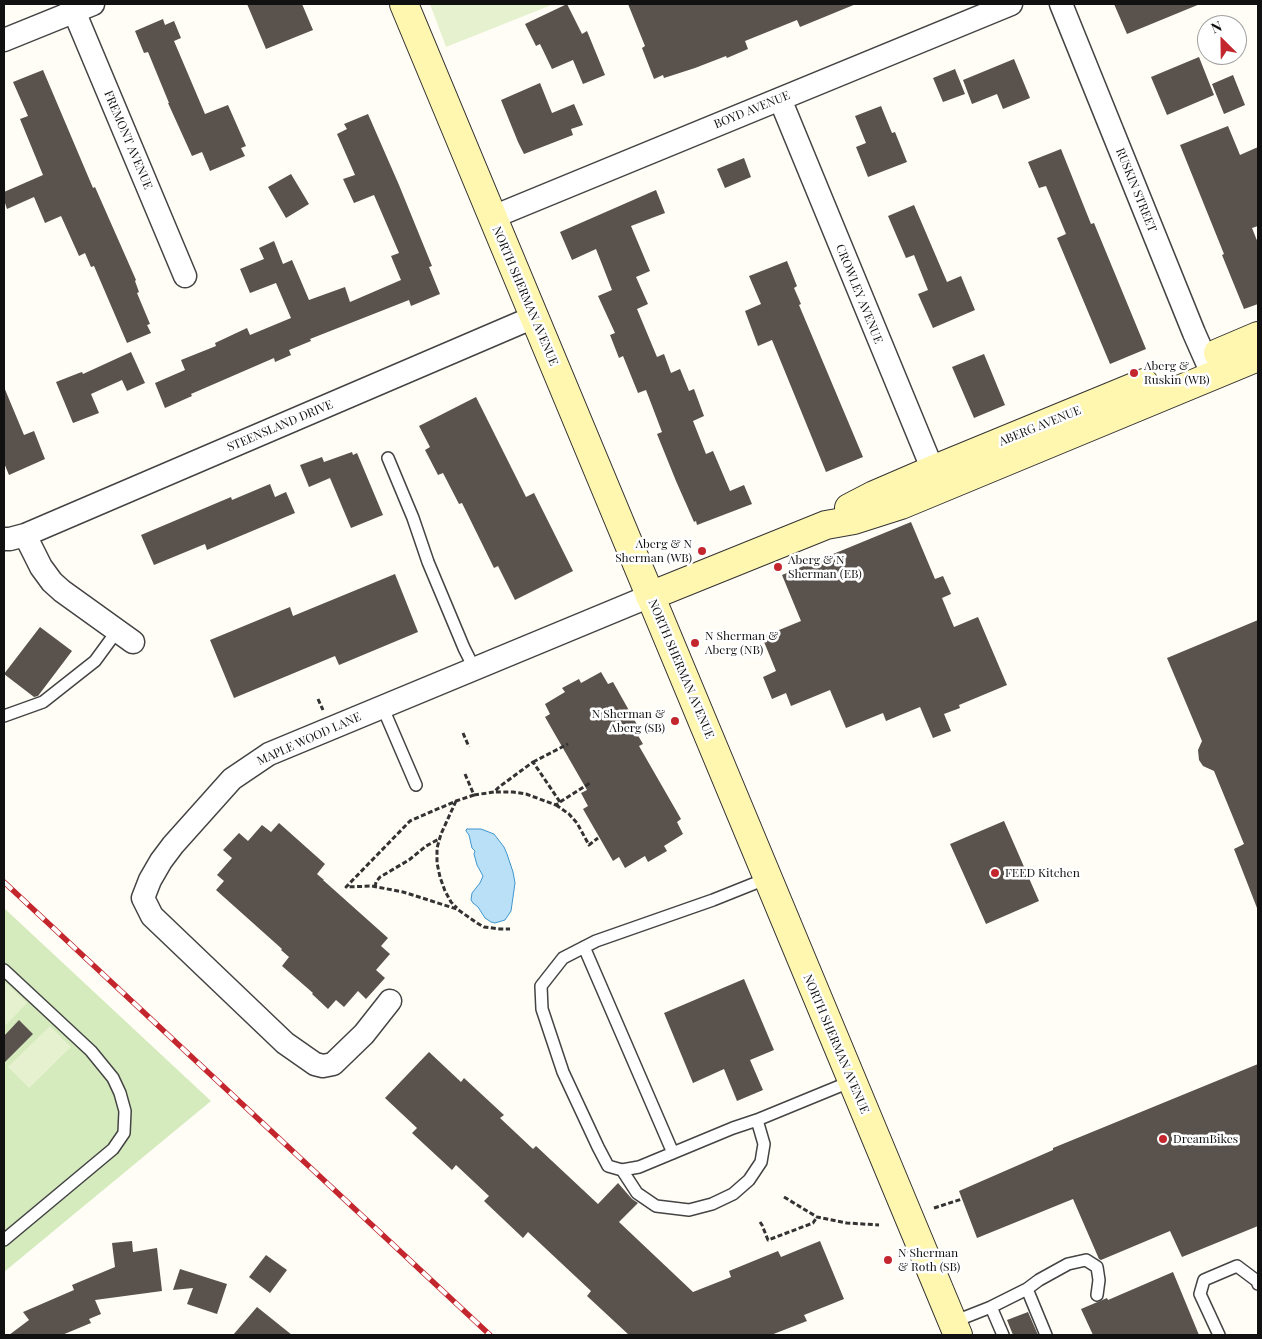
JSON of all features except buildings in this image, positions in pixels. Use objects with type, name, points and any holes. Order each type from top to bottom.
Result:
[{"type":"street","name":"NORTH SHERMAN AVENUE","points":[[404,4],[955,1329]]},
{"type":"street","name":"BOYD AVENUE","points":[[492,217],[1011,4]]},
{"type":"street","name":"RUSKIN STREET","points":[[1061,4],[1209,367]]},
{"type":"street","points":[[4,40],[80,6]]},
{"type":"street","name":"FREMONT AVENUE","points":[[80,6],[185,276]]},
{"type":"street","name":"CROWLEY AVENUE","points":[[780,99],[936,479]]},
{"type":"street","name":"STEENSLAND DRIVE","points":[[15,537],[534,317]]},
{"type":"street","name":"ABERG AVENUE","points":[[650,596],[826,525],[882,512],[936,479],[1209,367],[1258,336]]},
{"type":"street","name":"ABERG AVENUE","points":[[1209,367],[1258,357]]},
{"type":"street","points":[[15,537],[52,582],[62,591],[125,636]]},
{"type":"street","name":"MAPLE WOOD LANE","points":[[390,1001],[364,1034],[333,1064],[323,1066],[315,1064],[286,1043],[152,916],[143,898],[150,880],[173,845],[232,779],[269,754],[650,596]]},
{"type":"lane","points":[[388,458],[413,518],[428,562],[474,668]]},
{"type":"lane","points":[[4,716],[43,702],[125,636]]},
{"type":"lane","points":[[382,706],[416,785]]},
{"type":"lane","points":[[768,878],[714,900],[596,941],[563,958],[541,986],[542,1009],[563,1072],[608,1166],[622,1170],[639,1167],[852,1081]]},
{"type":"lane","points":[[584,947],[673,1153]]},
{"type":"lane","points":[[4,970],[91,1051],[113,1078],[125,1111],[124,1133],[113,1149],[4,1240]]},
{"type":"lane","points":[[622,1170],[637,1193],[656,1206],[689,1210],[712,1204],[733,1194],[749,1180],[761,1162],[764,1144],[757,1120]]},
{"type":"lane","points":[[955,1329],[991,1307],[1027,1290],[1038,1280],[1068,1264],[1086,1260],[1097,1268],[1099,1280],[1097,1295]]},
{"type":"lane","points":[[1219,1335],[1200,1294],[1204,1280],[1237,1266],[1257,1281],[1258,1284]]},
{"type":"lane","points":[[1027,1290],[1043,1333]]},
{"type":"lane","points":[[991,1307],[1003,1335]]},
{"type":"path","points":[[463,733],[469,747]]},
{"type":"path","points":[[494,792],[533,762],[568,744]]},
{"type":"path","points":[[533,762],[558,803],[577,824],[589,845],[598,838]]},
{"type":"path","points":[[465,774],[474,795]]},
{"type":"path","points":[[457,909],[412,894],[375,887],[346,887],[410,821],[456,801],[474,795],[513,792],[558,803],[590,783]]},
{"type":"path","points":[[456,801],[439,839],[437,848],[437,863],[445,892],[457,909],[477,923],[500,929],[510,929]]},
{"type":"path","points":[[375,887],[380,877],[439,839]]},
{"type":"path","points":[[784,1197],[817,1217],[847,1223],[879,1225]]},
{"type":"path","points":[[934,1208],[962,1199]]},
{"type":"path","points":[[760,1222],[768,1240],[813,1223],[817,1217]]},
{"type":"green space","points":[[430,4],[554,4],[446,47]]},
{"type":"green space","points":[[4,908],[211,1101],[4,1272]]},
{"type":"green space","points":[[6,983],[27,1003],[4,1027],[4,986]]},
{"type":"green space","points":[[50,1026],[71,1047],[29,1088],[8,1067]]},
{"type":"water","points":[[467,829],[481,829],[494,834],[507,854],[515,883],[511,911],[505,920],[495,923],[491,922],[485,918],[471,900],[472,893],[483,876],[477,865],[475,851],[472,848]]},
{"type":"railway","points":[[4,882],[490,1335]]},
{"type":"place","name":"Aberg & Ruskin (WB)","points":[[1134,373]]},
{"type":"place","name":"Aberg & N Sherman (WB)","points":[[702,551]]},
{"type":"place","name":"Aberg & N Sherman (EB)","points":[[778,567]]},
{"type":"place","name":"N Sherman & Aberg (NB)","points":[[695,643]]},
{"type":"place","name":"N Sherman & Aberg (SB)","points":[[675,721]]},
{"type":"place","name":"FEED Kitchen","points":[[995,873]]},
{"type":"place","name":"DreamBikes","points":[[1163,1139]]},
{"type":"place","name":"N Sherman & Roth (SB)","points":[[888,1260]]}]
